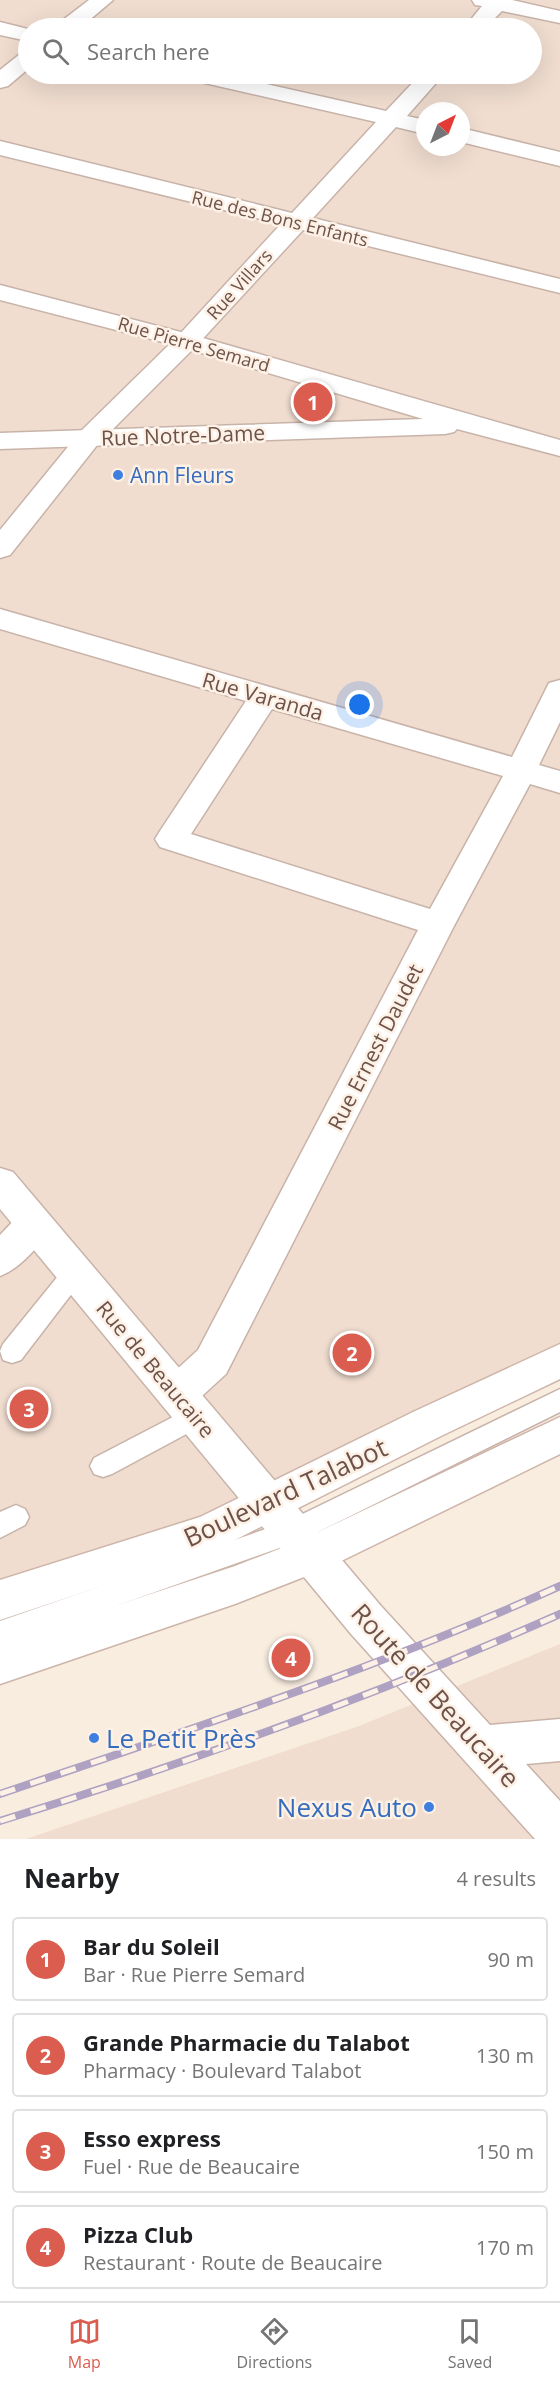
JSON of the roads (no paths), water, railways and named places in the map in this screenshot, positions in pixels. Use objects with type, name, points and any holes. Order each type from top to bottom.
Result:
[{"type":"street","points":[[80,18],[102,0]]},
{"type":"street","points":[[481,18],[493,1],[560,17]]},
{"type":"street","points":[[0,28],[18,32]]},
{"type":"street","points":[[0,81],[18,66]]},
{"type":"street","points":[[239,84],[416,125]]},
{"type":"street","name":"Rue Villars","points":[[1,548],[89,438],[187,340],[424,84]]},
{"type":"street","points":[[470,137],[560,159]]},
{"type":"street","name":"Rue des Bons Enfants","points":[[0,148],[560,286]]},
{"type":"street","name":"Rue Pierre Semard","points":[[0,292],[187,340],[473,425],[560,448]]},
{"type":"street","name":"Rue Notre-Dame","points":[[0,441],[473,425]]},
{"type":"street","name":"Rue Varanda","points":[[0,619],[560,782]]},
{"type":"street","name":"Rue Ernest Daudet","points":[[186,1405],[212,1362],[438,924],[521,771],[560,690]]},
{"type":"street","points":[[264,697],[171,839],[438,924]]},
{"type":"street","name":"Rue de Beaucaire","points":[[0,1183],[291,1530]]},
{"type":"street","points":[[0,1260],[34,1224]]},
{"type":"street","name":"Boulevard Talabot","points":[[0,1664],[235,1585],[291,1530],[427,1424],[560,1361]]},
{"type":"street","name":"Boulevard Talabot","points":[[0,1600],[209,1533],[291,1530],[560,1435]]},
{"type":"street","name":"Route de Beaucaire","points":[[291,1530],[366,1620],[560,1834]]},
{"type":"street","points":[[483,1747],[560,1740]]},
{"type":"lane","points":[[12,1352],[75,1272]]},
{"type":"lane","points":[[0,1634],[291,1530],[560,1400]]},
{"type":"lane","points":[[104,1466],[186,1405]]},
{"type":"railway","points":[[0,1794],[283,1697],[423,1644],[560,1586]]},
{"type":"railway","points":[[0,1821],[283,1726],[423,1672],[560,1614]]},
{"type":"place","name":"Bar du Soleil","points":[[313,402]]},
{"type":"place","name":"Ann Fleurs","points":[[118,475]]},
{"type":"place","name":"Grande Pharmacie du Talabot","points":[[352,1353]]},
{"type":"place","name":"Esso express","points":[[29,1409]]},
{"type":"place","name":"Pizza Club","points":[[291,1658]]},
{"type":"place","name":"Le Petit Près","points":[[94,1738]]},
{"type":"place","name":"Nexus Auto","points":[[429,1807]]}]
